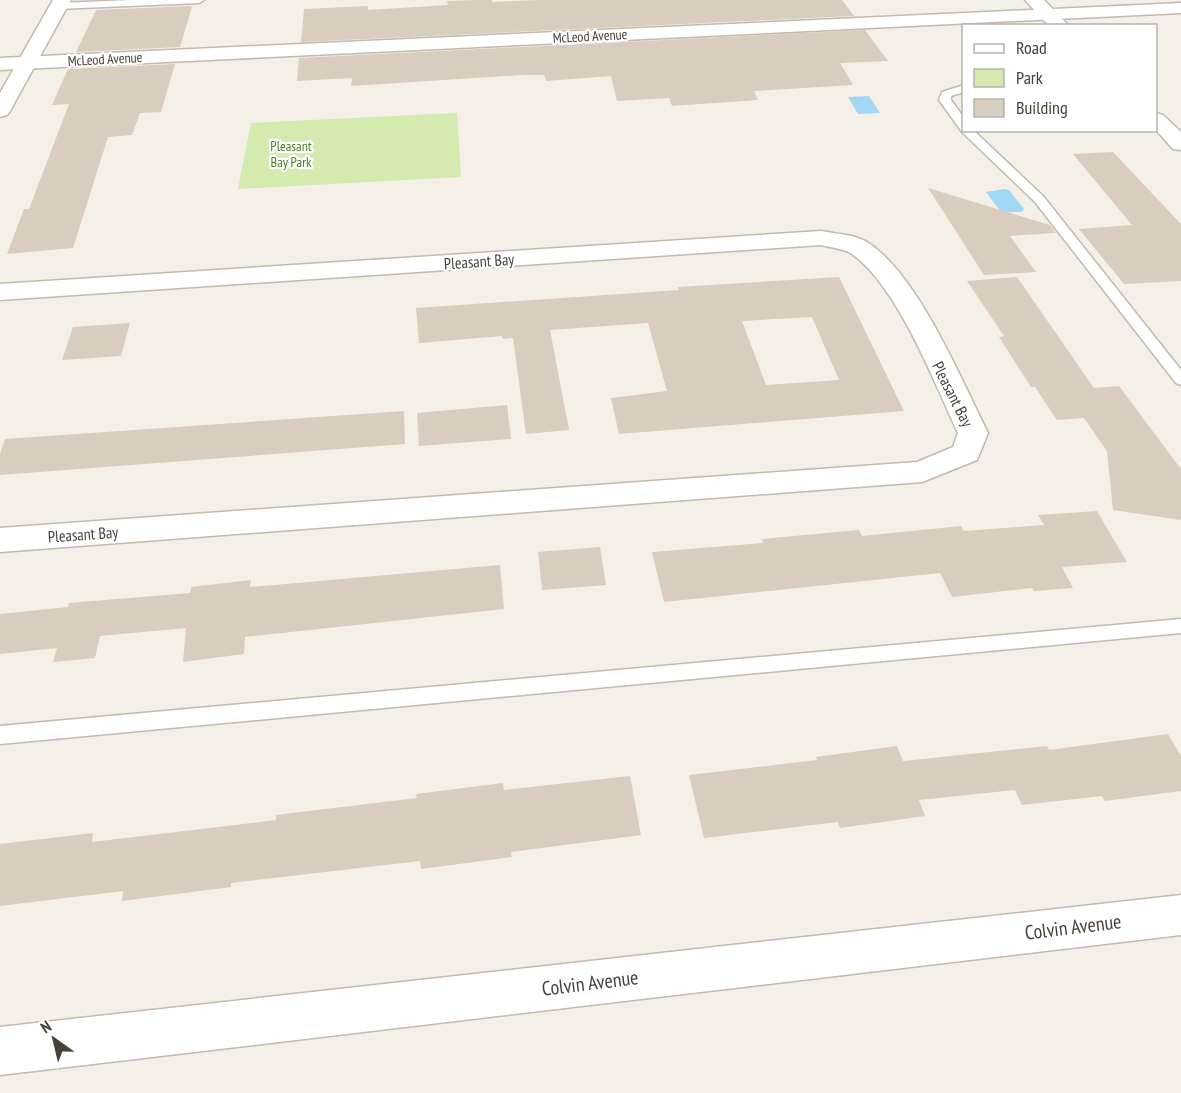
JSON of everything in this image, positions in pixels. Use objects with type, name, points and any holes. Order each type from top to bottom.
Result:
[{"type":"street","points":[[1034,0],[1054,20]]},
{"type":"street","points":[[0,111],[60,3]]},
{"type":"street","name":"McLeod Avenue","points":[[0,64],[1054,20],[1181,8]]},
{"type":"street","points":[[1157,121],[1181,144]]},
{"type":"street","name":"Pleasant Bay","points":[[0,292],[821,238],[859,247],[884,268],[924,336],[973,433],[966,453],[922,472],[0,540]]},
{"type":"street","name":"Colvin Avenue","points":[[0,1051],[1181,915]]},
{"type":"lane","points":[[60,3],[199,0]]},
{"type":"lane","points":[[962,88],[946,94],[945,100],[962,125]]},
{"type":"lane","points":[[968,132],[1039,199],[1181,381]]},
{"type":"lane","points":[[0,735],[1181,626]]},
{"type":"green space","name":"Pleasant Bay Park","points":[[457,113],[461,177],[238,189],[251,123]]},
{"type":"water","points":[[869,96],[880,113],[858,114],[848,97]]},
{"type":"water","points":[[1009,190],[1024,209],[1022,212],[1001,212],[986,192]]},
{"type":"building","points":[[492,0],[492,2],[842,0],[854,16],[301,42],[304,9],[368,6],[368,10],[448,5],[447,1]]},
{"type":"building","points":[[192,7],[180,47],[76,52],[96,10]]},
{"type":"building","points":[[865,30],[888,61],[840,63],[853,85],[754,91],[758,100],[672,106],[669,98],[617,101],[611,76],[546,81],[544,75],[522,75],[351,86],[352,78],[297,81],[299,58]]},
{"type":"building","points":[[175,64],[161,112],[140,113],[132,135],[108,137],[73,248],[7,254],[24,209],[29,209],[69,104],[52,105],[68,69]]},
{"type":"building","points":[[1113,152],[1181,224],[1181,281],[1124,284],[1079,229],[1132,225],[1073,154]]},
{"type":"building","points":[[928,188],[1050,225],[1056,233],[1010,236],[1036,272],[984,275]]},
{"type":"building","points":[[839,277],[904,411],[619,434],[611,398],[667,391],[648,323],[550,330],[569,430],[526,434],[513,338],[503,339],[502,336],[419,343],[416,308],[679,290],[678,287]],"holes":[[[812,317],[839,380],[766,385],[742,321]]]},
{"type":"building","points":[[1017,277],[1094,388],[1119,386],[1181,469],[1181,520],[1113,510],[1107,451],[1084,418],[1057,420],[1035,387],[1031,387],[999,337],[1004,336],[967,281]]},
{"type":"building","points":[[130,323],[121,356],[62,360],[73,327]]},
{"type":"building","points":[[507,405],[511,439],[419,446],[417,413]]},
{"type":"building","points":[[404,411],[405,444],[0,475],[0,454],[5,439]]},
{"type":"building","points":[[1097,511],[1127,562],[1062,567],[1073,588],[1034,591],[1032,588],[952,597],[940,573],[664,602],[652,552],[763,543],[762,539],[859,530],[862,536],[961,526],[964,531],[1044,525],[1038,515]]},
{"type":"building","points":[[600,547],[606,585],[542,590],[538,552]]},
{"type":"building","points":[[500,565],[504,609],[245,637],[244,654],[183,662],[186,628],[100,636],[95,658],[53,662],[57,648],[0,654],[0,614],[68,607],[69,603],[190,593],[191,587],[251,580],[250,587]]},
{"type":"building","points":[[1168,734],[1181,756],[1181,791],[1105,801],[1102,796],[1022,805],[1015,790],[919,800],[925,816],[840,828],[838,822],[704,838],[689,775],[817,760],[816,757],[897,746],[903,761],[1047,746],[1049,750]]},
{"type":"building","points":[[630,776],[641,835],[511,852],[512,857],[421,869],[420,861],[231,883],[231,887],[122,901],[123,891],[0,906],[0,844],[93,833],[92,842],[276,820],[276,815],[417,798],[416,794],[503,783],[504,790]]}]
